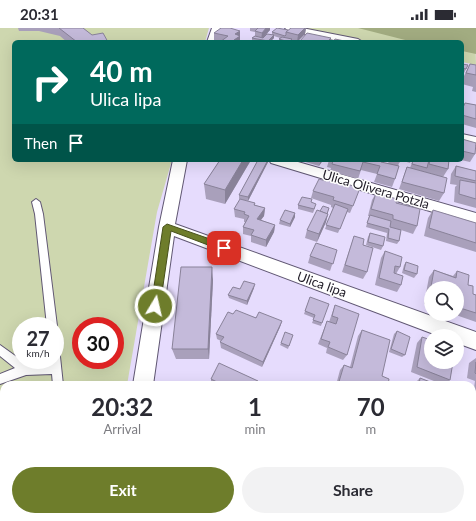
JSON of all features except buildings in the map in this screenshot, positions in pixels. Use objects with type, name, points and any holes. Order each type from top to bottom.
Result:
[{"type":"street","points":[[213,40],[216,28]]},
{"type":"street","points":[[289,28],[348,40]]},
{"type":"street","points":[[464,138],[476,141]]},
{"type":"street","points":[[144,381],[167,227],[180,162]]},
{"type":"street","name":"Ulica Olivera Potzla","points":[[283,162],[476,219]]},
{"type":"street","name":"Ulica lipa","points":[[167,227],[476,341]]},
{"type":"lane","points":[[36,202],[39,214],[51,317]]},
{"type":"lane","points":[[0,350],[26,370]]},
{"type":"lane","points":[[0,379],[26,370],[42,369]]},
{"type":"lane","points":[[57,369],[58,381]]},
{"type":"shaded area","points":[[0,28],[209,28],[206,40],[12,40],[12,162],[171,162],[157,212],[128,381],[0,381]]},
{"type":"shaded area","points":[[299,28],[475,28],[476,65],[464,62],[464,40],[362,40]]},
{"type":"shaded area","points":[[358,28],[476,28],[476,54],[464,51],[464,40],[405,40]]},
{"type":"route","points":[[155,306],[167,227],[224,248]]}]
